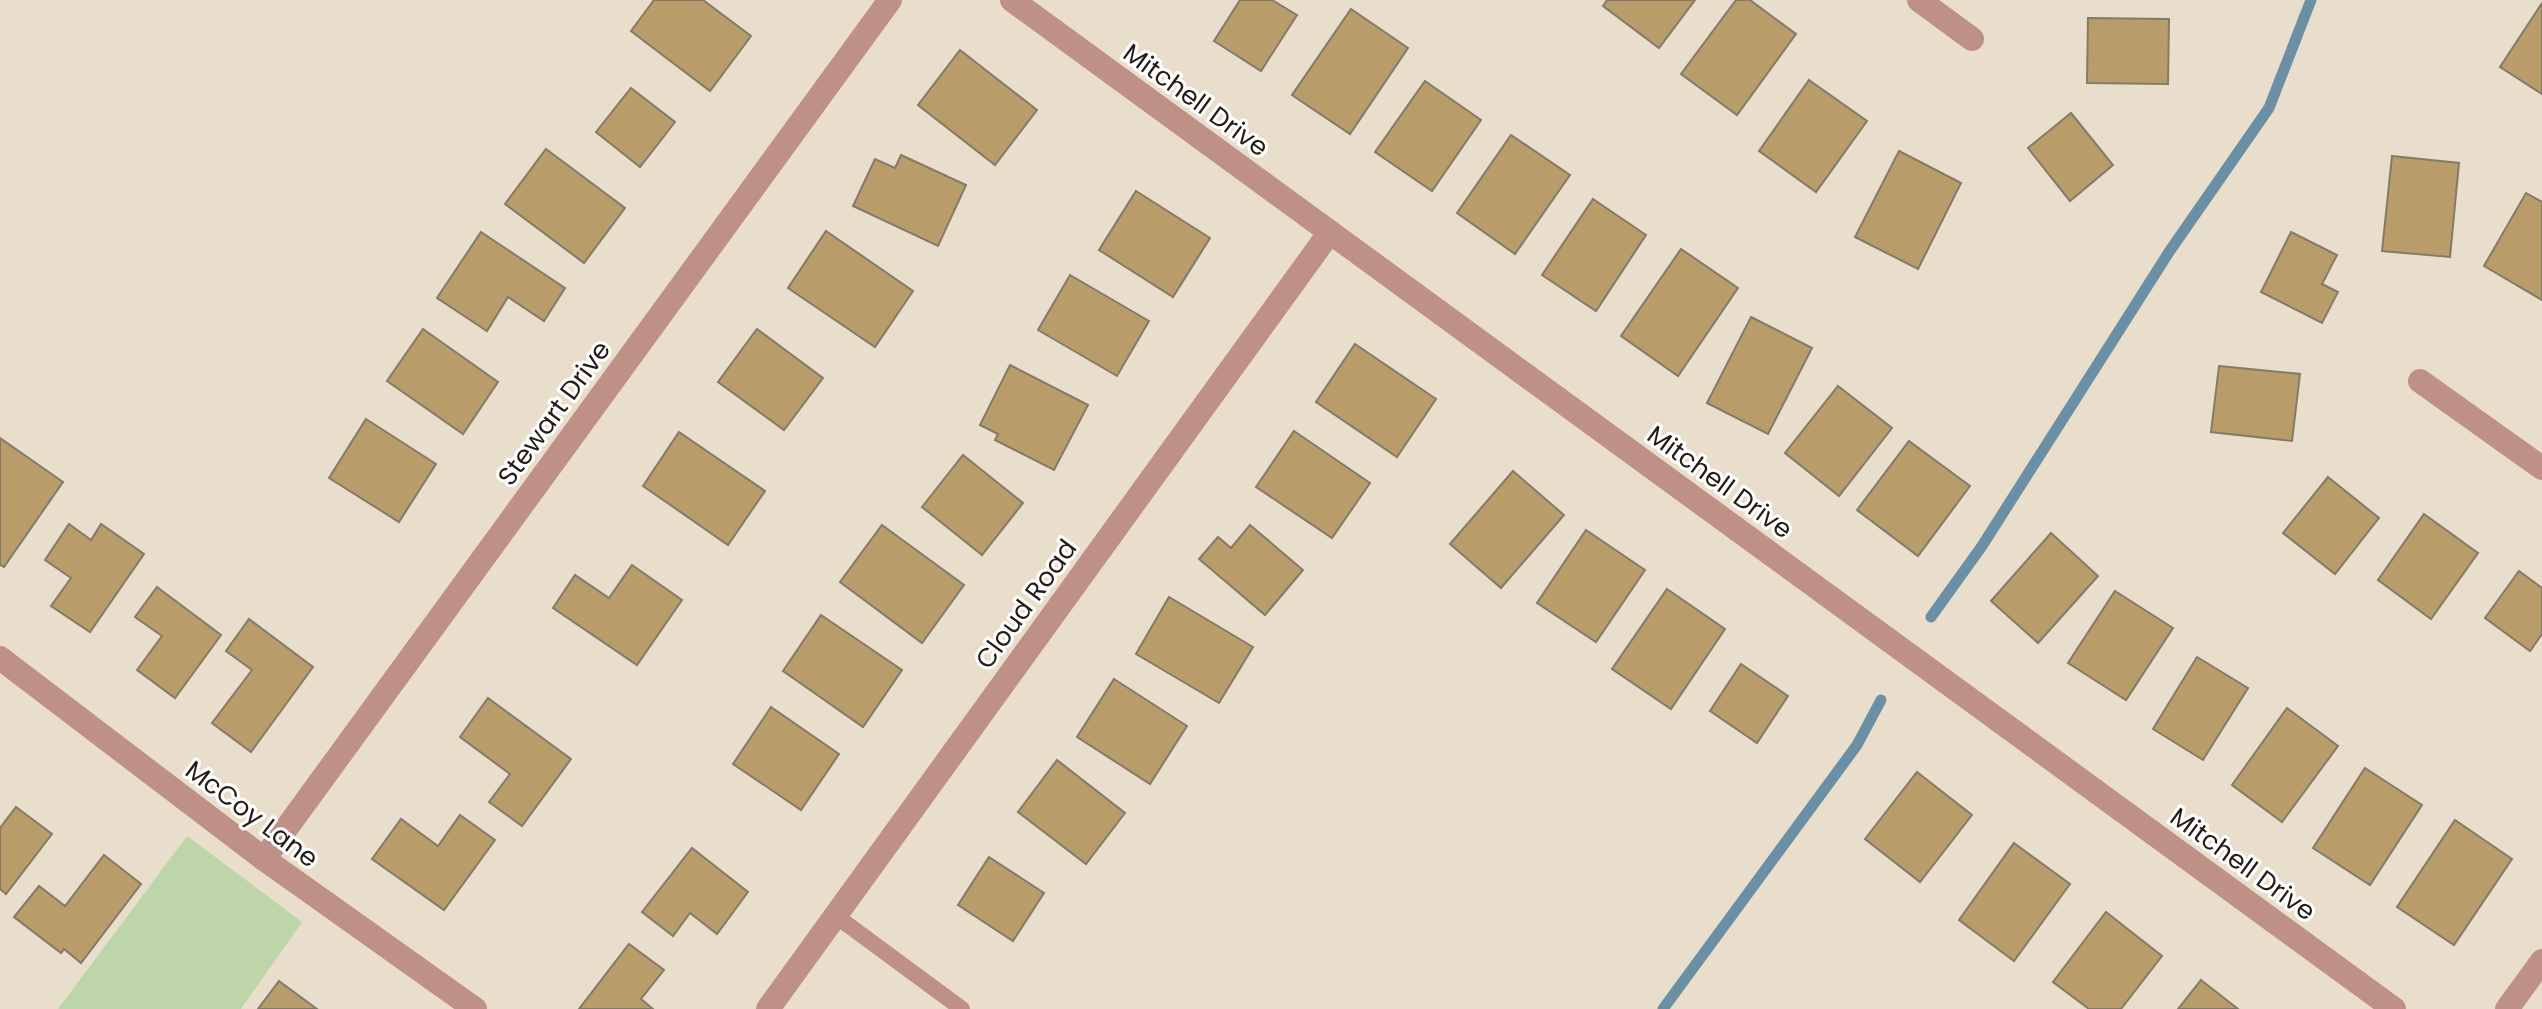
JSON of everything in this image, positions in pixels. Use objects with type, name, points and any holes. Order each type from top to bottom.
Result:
[{"type":"street","name":"Stewart Drive","points":[[264,859],[890,0]]},
{"type":"street","name":"Mitchell Drive","points":[[1012,0],[2394,1009]]},
{"type":"street","points":[[1919,0],[1972,39]]},
{"type":"street","name":"Cloud Road","points":[[768,1009],[1330,232]]},
{"type":"street","points":[[2420,381],[2542,468]]},
{"type":"street","name":"McCoy Lane","points":[[0,658],[264,859],[475,1009]]},
{"type":"street","points":[[2507,1009],[2542,961]]},
{"type":"lane","points":[[836,916],[962,1009]]},
{"type":"green space","points":[[187,836],[302,922],[241,1009],[58,1009]]},
{"type":"building","points":[[654,0],[703,0],[751,36],[710,91],[631,31]]},
{"type":"building","points":[[1240,0],[1272,0],[1297,15],[1261,71],[1214,41]]},
{"type":"building","points":[[1607,0],[1695,0],[1659,48],[1603,6]]},
{"type":"building","points":[[1736,0],[1750,0],[1796,34],[1737,115],[1681,74]]},
{"type":"building","points":[[2542,3],[2542,94],[2500,67]]},
{"type":"building","points":[[1351,9],[1408,48],[1350,134],[1292,95]]},
{"type":"building","points":[[2088,18],[2169,19],[2168,84],[2087,83]]},
{"type":"building","points":[[960,50],[1037,110],[995,165],[918,105]]},
{"type":"building","points":[[1809,80],[1867,121],[1816,192],[1759,151]]},
{"type":"building","points":[[1425,81],[1481,120],[1432,191],[1375,152]]},
{"type":"building","points":[[631,88],[675,122],[640,167],[596,132]]},
{"type":"building","points":[[2071,113],[2113,165],[2070,201],[2028,148]]},
{"type":"building","points":[[1511,135],[1570,175],[1515,254],[1457,213]]},
{"type":"building","points":[[546,149],[625,208],[584,263],[505,204]]},
{"type":"building","points":[[1899,151],[1961,183],[1918,269],[1855,237]]},
{"type":"building","points":[[901,155],[966,185],[938,246],[853,206],[875,159],[895,168]]},
{"type":"building","points":[[2392,156],[2459,163],[2450,257],[2382,251]]},
{"type":"building","points":[[1136,191],[1210,238],[1173,297],[1099,250]]},
{"type":"building","points":[[2526,193],[2542,202],[2542,300],[2484,266]]},
{"type":"building","points":[[1593,199],[1646,235],[1596,311],[1542,275]]},
{"type":"building","points":[[826,231],[913,291],[875,347],[788,288]]},
{"type":"building","points":[[481,232],[565,288],[544,321],[508,297],[487,331],[437,298]]},
{"type":"building","points":[[2291,232],[2337,255],[2322,284],[2338,292],[2322,323],[2261,292]]},
{"type":"building","points":[[1681,249],[1738,288],[1678,376],[1621,336]]},
{"type":"building","points":[[1070,275],[1149,321],[1117,376],[1038,330]]},
{"type":"building","points":[[1751,317],[1812,348],[1768,434],[1707,403]]},
{"type":"building","points":[[423,329],[498,382],[463,434],[387,381]]},
{"type":"building","points":[[757,329],[823,378],[784,430],[718,382]]},
{"type":"building","points":[[1355,344],[1436,399],[1397,457],[1316,402]]},
{"type":"building","points":[[1010,365],[1088,405],[1054,470],[995,440],[998,434],[980,425]]},
{"type":"building","points":[[2219,366],[2300,374],[2292,441],[2211,432]]},
{"type":"building","points":[[1838,386],[1892,428],[1839,496],[1785,453]]},
{"type":"building","points":[[366,419],[436,464],[399,522],[329,478]]},
{"type":"building","points":[[1294,431],[1370,483],[1332,538],[1256,487]]},
{"type":"building","points":[[679,432],[765,491],[728,545],[643,486]]},
{"type":"building","points":[[0,438],[63,482],[4,567],[0,565]]},
{"type":"building","points":[[1909,441],[1970,486],[1918,556],[1857,510]]},
{"type":"building","points":[[963,455],[1023,503],[982,555],[922,507]]},
{"type":"building","points":[[1513,471],[1564,515],[1501,588],[1450,544]]},
{"type":"building","points":[[2328,477],[2379,518],[2335,574],[2283,533]]},
{"type":"building","points":[[2424,514],[2478,553],[2431,619],[2378,580]]},
{"type":"building","points":[[69,524],[91,540],[101,524],[144,554],[90,632],[51,606],[71,578],[45,560]]},
{"type":"building","points":[[882,525],[964,585],[922,643],[840,582]]},
{"type":"building","points":[[1250,525],[1303,570],[1265,615],[1199,559],[1218,537],[1231,548]]},
{"type":"building","points":[[1586,530],[1645,570],[1596,642],[1537,603]]},
{"type":"building","points":[[2051,533],[2098,576],[2038,643],[1991,601]]},
{"type":"building","points":[[632,565],[682,600],[637,665],[553,608],[575,575],[609,598]]},
{"type":"building","points":[[2519,571],[2542,588],[2542,634],[2530,651],[2485,618]]},
{"type":"building","points":[[157,587],[221,635],[175,698],[137,670],[162,636],[135,617]]},
{"type":"building","points":[[1667,589],[1725,629],[1671,709],[1612,669]]},
{"type":"building","points":[[2115,591],[2173,628],[2126,700],[2068,663]]},
{"type":"building","points":[[1169,597],[1253,647],[1219,703],[1136,654]]},
{"type":"building","points":[[821,615],[902,670],[863,727],[783,671]]},
{"type":"building","points":[[249,619],[313,667],[251,752],[212,723],[252,670],[226,651]]},
{"type":"building","points":[[2197,657],[2248,688],[2203,760],[2153,729]]},
{"type":"building","points":[[1741,664],[1788,696],[1757,743],[1710,711]]},
{"type":"building","points":[[1114,679],[1187,726],[1150,784],[1077,737]]},
{"type":"building","points":[[488,698],[571,759],[522,826],[489,802],[510,774],[460,737]]},
{"type":"building","points":[[771,707],[839,754],[801,810],[733,764]]},
{"type":"building","points":[[2287,708],[2338,746],[2282,822],[2232,785]]},
{"type":"building","points":[[1057,760],[1125,813],[1086,864],[1018,812]]},
{"type":"building","points":[[2365,768],[2422,805],[2370,885],[2313,848]]},
{"type":"building","points":[[1917,772],[1972,815],[1920,882],[1865,839]]},
{"type":"building","points":[[16,807],[52,834],[6,894],[0,889],[0,828]]},
{"type":"building","points":[[460,815],[495,840],[444,910],[372,859],[401,819],[438,846]]},
{"type":"building","points":[[2455,820],[2512,859],[2454,945],[2397,907]]},
{"type":"building","points":[[2014,843],[2070,884],[2014,961],[1959,920]]},
{"type":"building","points":[[692,848],[748,892],[717,934],[690,913],[673,936],[642,912]]},
{"type":"building","points":[[104,855],[141,884],[81,963],[64,949],[61,953],[14,917],[39,886],[65,906]]},
{"type":"building","points":[[989,857],[1044,893],[1013,941],[958,905]]},
{"type":"building","points":[[2106,912],[2162,956],[2121,1009],[2089,1009],[2053,982]]},
{"type":"building","points":[[629,944],[664,970],[641,999],[653,1009],[579,1009]]},
{"type":"building","points":[[2201,980],[2238,1009],[2178,1009]]},
{"type":"building","points":[[279,981],[317,1009],[258,1009]]},
{"type":"waterway","points":[[1931,617],[1982,546],[2169,252],[2269,108],[2311,0]]},
{"type":"waterway","points":[[1663,1009],[1857,745],[1881,700]]}]
